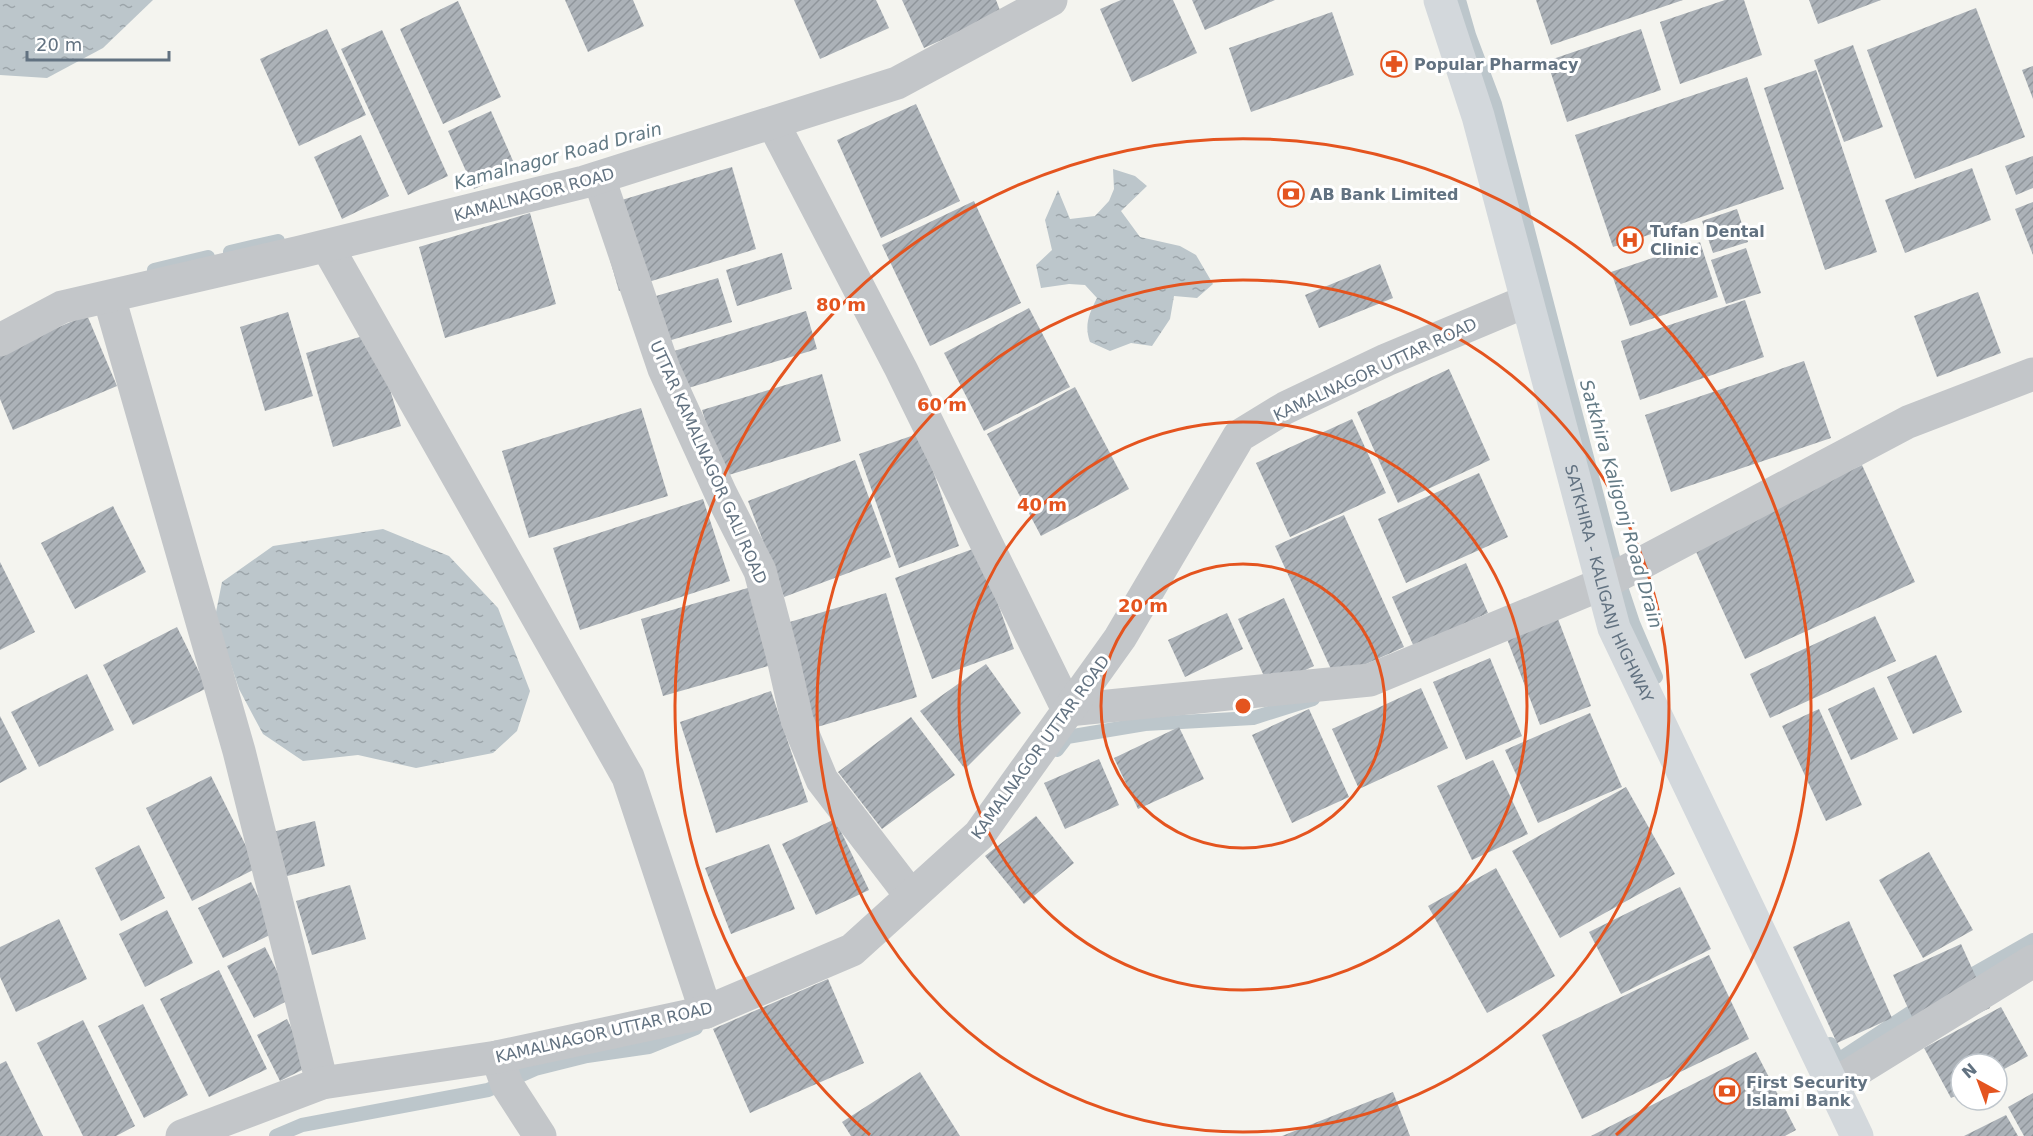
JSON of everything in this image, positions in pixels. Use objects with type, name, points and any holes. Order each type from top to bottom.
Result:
[{"type":"highway","name":"SATKHIRA - KALIGANJ HIGHWAY","points":[[1440,0],[1478,116],[1614,628],[1857,1136]]},
{"type":"street","name":"KAMALNAGOR ROAD","points":[[0,340],[62,307],[327,246],[599,178],[897,83],[1051,0]]},
{"type":"street","points":[[773,123],[902,369],[1068,710],[1370,680],[1602,584],[1908,422],[2033,374]]},
{"type":"street","name":"UTTAR KAMALNAGOR GALI ROAD","points":[[599,178],[664,369],[721,494],[760,571],[797,720],[822,780],[911,896]]},
{"type":"street","points":[[327,246],[628,777],[706,1012]]},
{"type":"street","points":[[109,297],[239,751],[322,1083]]},
{"type":"street","name":"KAMALNAGOR UTTAR ROAD","points":[[182,1136],[322,1083],[497,1057],[706,1012],[852,950],[979,835],[1120,638],[1239,436],[1295,403],[1386,360],[1527,301]]},
{"type":"street","points":[[1833,1085],[2033,961]]},
{"type":"street","points":[[497,1057],[507,1085],[540,1136]]},
{"type":"water","points":[[0,0],[153,0],[103,48],[47,78],[0,75]]},
{"type":"water","points":[[1113,169],[1135,176],[1147,186],[1121,211],[1140,237],[1180,246],[1196,255],[1213,284],[1197,298],[1174,296],[1170,319],[1152,346],[1131,343],[1110,351],[1090,342],[1088,336],[1088,320],[1097,298],[1085,285],[1069,284],[1041,288],[1036,265],[1052,250],[1045,220],[1058,190],[1070,219],[1095,216],[1109,201],[1114,189]]},
{"type":"water","points":[[383,529],[449,556],[498,608],[530,691],[517,731],[493,753],[416,768],[358,755],[303,761],[263,734],[239,689],[215,617],[222,582],[273,546]]},
{"type":"building","points":[[565,0],[633,0],[644,26],[588,52]]},
{"type":"building","points":[[794,0],[876,0],[889,28],[820,59]]},
{"type":"building","points":[[902,0],[996,0],[1001,13],[924,48]]},
{"type":"building","points":[[1121,0],[1173,0],[1197,53],[1132,82],[1100,9]]},
{"type":"building","points":[[1192,0],[1275,0],[1205,30]]},
{"type":"building","points":[[1536,0],[1683,0],[1551,45]]},
{"type":"building","points":[[1725,0],[1744,0],[1762,55],[1680,84],[1660,22]]},
{"type":"building","points":[[1809,0],[1881,0],[1818,24]]},
{"type":"building","points":[[458,1],[501,97],[443,124],[400,29]]},
{"type":"building","points":[[1976,8],[2025,137],[1915,179],[1867,50]]},
{"type":"building","points":[[1332,12],[1354,75],[1251,112],[1229,48]]},
{"type":"building","points":[[327,29],[366,115],[299,146],[260,59]]},
{"type":"building","points":[[1641,29],[1661,90],[1567,122],[1547,61]]},
{"type":"building","points":[[382,30],[448,176],[408,195],[341,49]]},
{"type":"building","points":[[1853,45],[1883,127],[1844,142],[1814,60]]},
{"type":"building","points":[[2033,66],[2033,99],[2022,70]]},
{"type":"building","points":[[1816,70],[1877,252],[1825,270],[1764,88]]},
{"type":"building","points":[[1747,77],[1784,189],[1613,247],[1575,135]]},
{"type":"building","points":[[916,104],[960,201],[881,238],[837,140]]},
{"type":"building","points":[[491,111],[517,170],[474,189],[448,131]]},
{"type":"building","points":[[361,135],[389,196],[342,219],[314,157]]},
{"type":"building","points":[[2033,156],[2033,188],[2016,195],[2005,166]]},
{"type":"building","points":[[732,167],[756,249],[619,291],[595,208]]},
{"type":"building","points":[[1972,168],[1991,220],[1905,253],[1885,200]]},
{"type":"building","points":[[974,201],[1021,303],[930,346],[882,245]]},
{"type":"building","points":[[2033,202],[2033,255],[2015,209]]},
{"type":"building","points":[[1737,209],[1748,242],[1713,253],[1702,221]]},
{"type":"building","points":[[530,213],[556,304],[445,338],[419,247]]},
{"type":"building","points":[[1700,242],[1718,297],[1630,326],[1611,272]]},
{"type":"building","points":[[1746,248],[1761,293],[1726,304],[1711,260]]},
{"type":"building","points":[[782,253],[792,289],[737,306],[726,270]]},
{"type":"building","points":[[1380,264],[1393,298],[1319,328],[1305,295]]},
{"type":"building","points":[[718,278],[732,322],[668,341],[656,296]]},
{"type":"building","points":[[1978,292],[2001,353],[1937,377],[1914,316]]},
{"type":"building","points":[[1745,300],[1764,357],[1640,400],[1621,341]]},
{"type":"building","points":[[1029,308],[1070,387],[984,431],[944,353]]},
{"type":"building","points":[[806,311],[817,349],[685,389],[674,351]]},
{"type":"building","points":[[288,312],[313,396],[265,411],[240,327]]},
{"type":"building","points":[[87,315],[117,386],[13,430],[0,399],[0,352]]},
{"type":"building","points":[[373,333],[401,426],[333,447],[306,353]]},
{"type":"building","points":[[1804,361],[1831,438],[1671,492],[1645,415]]},
{"type":"building","points":[[1449,369],[1490,460],[1398,503],[1357,412]]},
{"type":"building","points":[[822,374],[841,441],[722,477],[702,410]]},
{"type":"building","points":[[1075,387],[1129,489],[1041,536],[987,434]]},
{"type":"building","points":[[641,408],[668,496],[529,538],[502,451]]},
{"type":"building","points":[[1352,419],[1386,493],[1290,537],[1256,463]]},
{"type":"building","points":[[920,433],[959,546],[899,568],[859,454]]},
{"type":"building","points":[[855,460],[891,557],[784,597],[748,501]]},
{"type":"building","points":[[1862,465],[1915,582],[1745,659],[1692,543]]},
{"type":"building","points":[[1479,473],[1508,537],[1406,583],[1378,519]]},
{"type":"building","points":[[703,499],[730,581],[580,630],[553,548]]},
{"type":"building","points":[[113,506],[146,572],[75,609],[41,543]]},
{"type":"building","points":[[1344,515],[1404,647],[1335,678],[1275,546]]},
{"type":"building","points":[[978,547],[1014,649],[932,679],[895,578]]},
{"type":"building","points":[[0,562],[35,632],[0,650]]},
{"type":"building","points":[[1466,563],[1488,613],[1414,647],[1392,597]]},
{"type":"building","points":[[758,585],[779,663],[663,696],[641,619]]},
{"type":"building","points":[[886,593],[917,697],[814,728],[783,624]]},
{"type":"building","points":[[1284,598],[1314,666],[1269,687],[1238,619]]},
{"type":"building","points":[[1227,613],[1243,649],[1185,677],[1168,640]]},
{"type":"building","points":[[1875,616],[1896,661],[1770,718],[1750,674]]},
{"type":"building","points":[[1558,619],[1591,706],[1540,725],[1507,639]]},
{"type":"building","points":[[177,627],[207,688],[133,725],[103,665]]},
{"type":"building","points":[[1936,655],[1962,712],[1913,734],[1887,677]]},
{"type":"building","points":[[1490,658],[1522,736],[1466,760],[1433,682]]},
{"type":"building","points":[[986,664],[1021,713],[965,769],[920,711]]},
{"type":"building","points":[[87,674],[114,730],[39,767],[11,712]]},
{"type":"building","points":[[1874,687],[1898,739],[1851,760],[1828,709]]},
{"type":"building","points":[[1421,688],[1448,748],[1359,789],[1332,729]]},
{"type":"building","points":[[771,691],[808,802],[716,833],[680,722]]},
{"type":"building","points":[[1309,709],[1349,797],[1292,823],[1252,735]]},
{"type":"building","points":[[1819,709],[1862,805],[1826,821],[1782,726]]},
{"type":"building","points":[[1590,713],[1622,787],[1538,823],[1505,750]]},
{"type":"building","points":[[0,716],[27,769],[0,783]]},
{"type":"building","points":[[911,717],[955,775],[882,829],[838,772]]},
{"type":"building","points":[[1179,727],[1204,779],[1138,809],[1114,758]]},
{"type":"building","points":[[1099,759],[1119,805],[1065,829],[1044,783]]},
{"type":"building","points":[[1493,760],[1528,834],[1472,860],[1437,786]]},
{"type":"building","points":[[211,776],[257,868],[192,901],[146,808]]},
{"type":"building","points":[[1626,787],[1675,874],[1560,938],[1512,851]]},
{"type":"building","points":[[1036,816],[1074,863],[1024,904],[985,856]]},
{"type":"building","points":[[835,819],[869,890],[816,915],[782,844]]},
{"type":"building","points":[[315,821],[325,866],[276,879],[265,834]]},
{"type":"building","points":[[769,844],[795,909],[731,934],[705,868]]},
{"type":"building","points":[[139,845],[165,898],[121,921],[95,868]]},
{"type":"building","points":[[1929,852],[1973,930],[1923,958],[1879,880]]},
{"type":"building","points":[[1496,868],[1555,976],[1487,1013],[1428,906]]},
{"type":"building","points":[[251,882],[276,932],[223,958],[198,908]]},
{"type":"building","points":[[350,885],[366,939],[312,955],[296,901]]},
{"type":"building","points":[[1680,887],[1711,949],[1621,994],[1589,932]]},
{"type":"building","points":[[167,910],[193,963],[145,987],[119,934]]},
{"type":"building","points":[[59,919],[87,979],[16,1012],[0,977],[0,947]]},
{"type":"building","points":[[1849,921],[1892,1018],[1837,1043],[1793,947]]},
{"type":"building","points":[[1961,944],[1990,1008],[1922,1039],[1893,975]]},
{"type":"building","points":[[265,947],[291,999],[254,1018],[227,966]]},
{"type":"building","points":[[1709,955],[1749,1039],[1582,1119],[1542,1035]]},
{"type":"building","points":[[219,970],[267,1069],[209,1097],[160,999]]},
{"type":"building","points":[[828,979],[864,1063],[750,1113],[713,1029]]},
{"type":"building","points":[[143,1004],[188,1095],[144,1118],[98,1026]]},
{"type":"building","points":[[2001,1007],[2028,1056],[2009,1066],[2009,1052],[1949,1052],[1949,1094],[1924,1048]]},
{"type":"building","points":[[287,1019],[310,1066],[280,1081],[257,1035]]},
{"type":"building","points":[[83,1020],[135,1126],[116,1136],[83,1136],[37,1043]]},
{"type":"building","name":"First Security Islami Bank","points":[[1756,1052],[1796,1130],[1785,1136],[1591,1136]]},
{"type":"building","points":[[6,1061],[43,1136],[0,1136],[0,1064]]},
{"type":"building","points":[[920,1072],[960,1136],[851,1136],[842,1122]]},
{"type":"building","points":[[1393,1092],[1410,1136],[1282,1136]]},
{"type":"building","points":[[2033,1093],[2033,1136],[2024,1136],[2009,1106]]},
{"type":"building","points":[[2006,1115],[2018,1136],[1964,1136]]},
{"type":"waterway","name":"Satkhira Kaligonj Road Drain","points":[[1459,0],[1469,35],[1495,104],[1620,584],[1633,623],[1656,677]]},
{"type":"waterway","name":"Kamalnagor Road Drain","points":[[230,252],[278,241]]},
{"type":"waterway","name":"Kamalnagor Road Drain","points":[[154,270],[208,257]]},
{"type":"waterway","points":[[1057,750],[1067,737],[1145,724],[1253,718],[1313,699]]},
{"type":"waterway","points":[[1959,982],[2033,940]]},
{"type":"waterway","points":[[1830,1044],[1838,1060],[1925,1003]]},
{"type":"waterway","points":[[276,1136],[302,1125],[488,1090],[535,1069],[587,1056],[649,1047],[696,1028]]},
{"type":"place","name":"Popular Pharmacy","points":[[1394,64]]},
{"type":"place","name":"AB Bank Limited","points":[[1291,194]]},
{"type":"place","name":"Tufan Dental Clinic","points":[[1630,240]]},
{"type":"place","name":"First Security Islami Bank","points":[[1727,1091]]}]
